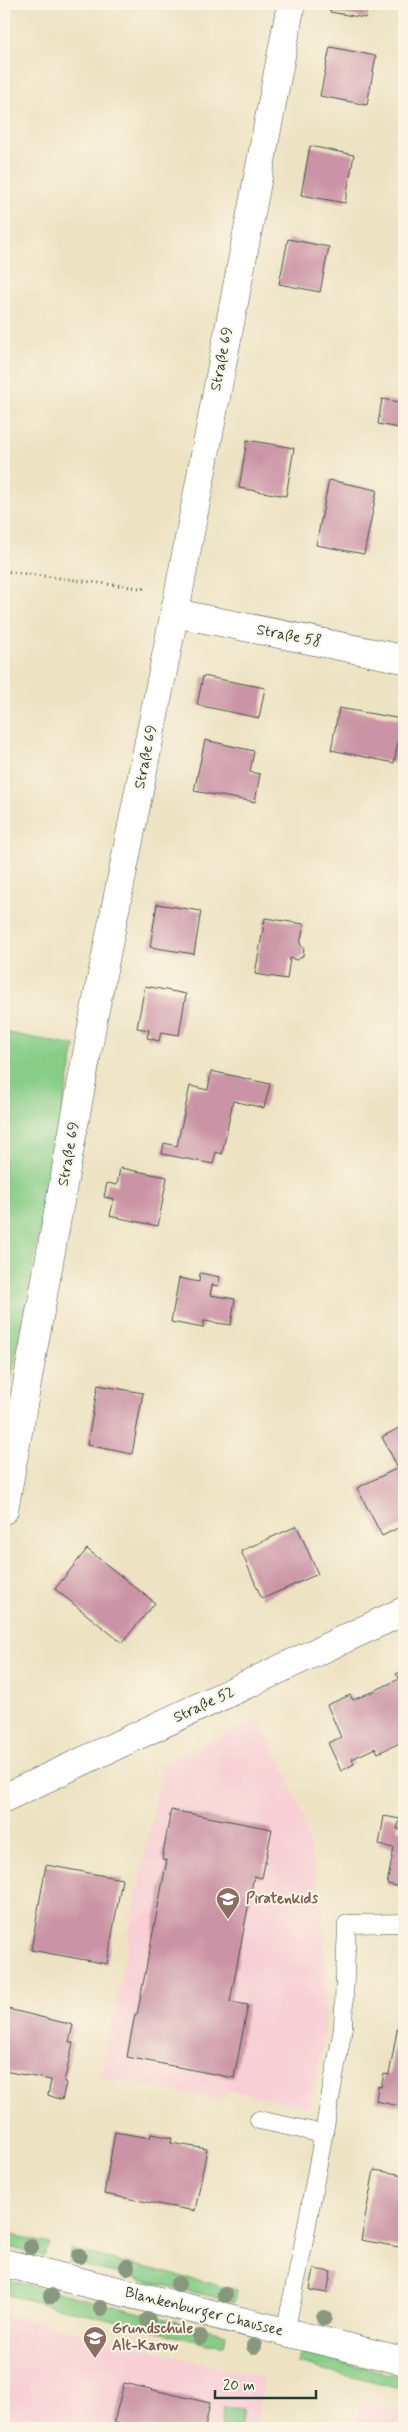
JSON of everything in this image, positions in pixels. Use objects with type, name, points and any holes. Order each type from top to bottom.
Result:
[{"type":"street","name":"Straße 69","points":[[4,1510],[94,1015],[176,604],[291,4]]},
{"type":"street","name":"Straße 58","points":[[176,604],[404,659]]},
{"type":"street","name":"Straße 52","points":[[4,1798],[404,1611]]},
{"type":"street","name":"Blankenburger Chaussee","points":[[4,2263],[404,2361]]},
{"type":"lane","points":[[285,2332],[343,2028],[347,1924],[404,1923]]},
{"type":"lane","points":[[259,2120],[324,2134]]},
{"type":"path","points":[[4,571],[134,587],[176,604]]},
{"type":"shaded area","name":"Piratenkids","points":[[259,1719],[291,1782],[304,1822],[322,1901],[326,2000],[324,2042],[310,2107],[227,2090],[224,2101],[101,2077],[163,1764]]},
{"type":"shaded area","name":"Grundschule Alt-Karow","points":[[4,2314],[264,2378],[256,2428],[4,2428]]},
{"type":"shaded area","points":[[361,2401],[404,2412],[404,2428],[356,2428]]},
{"type":"green space","points":[[4,1032],[75,1046],[4,1418]]},
{"type":"green space","points":[[4,2233],[50,2244],[44,2256],[4,2246]]},
{"type":"green space","points":[[70,2249],[237,2290],[234,2302],[69,2262]]},
{"type":"green space","points":[[4,2279],[226,2334],[224,2345],[207,2344],[4,2294]]},
{"type":"green space","points":[[301,2352],[404,2377],[404,2390],[297,2363]]},
{"type":"green space","points":[[224,2407],[243,2409],[240,2428],[221,2428]]},
{"type":"building","points":[[332,4],[368,4],[365,18],[330,12]]},
{"type":"building","points":[[330,47],[376,56],[367,105],[320,96]]},
{"type":"building","points":[[310,146],[354,155],[345,203],[301,195]]},
{"type":"building","points":[[288,239],[329,247],[320,292],[279,284]]},
{"type":"building","points":[[382,399],[404,403],[404,429],[378,424]]},
{"type":"building","points":[[247,440],[294,448],[286,496],[239,488]]},
{"type":"building","points":[[329,480],[377,490],[364,554],[316,545]]},
{"type":"building","points":[[203,676],[265,688],[259,718],[197,705]]},
{"type":"building","points":[[339,708],[402,719],[394,763],[331,750]]},
{"type":"building","points":[[205,740],[254,751],[250,772],[260,774],[255,802],[194,791]]},
{"type":"building","points":[[157,904],[201,911],[194,954],[150,947]]},
{"type":"building","points":[[265,918],[304,924],[300,944],[304,949],[303,956],[297,960],[290,958],[287,979],[255,974]]},
{"type":"building","points":[[145,986],[186,994],[179,1035],[161,1032],[159,1041],[147,1038],[149,1030],[137,1028]]},
{"type":"building","points":[[211,1071],[270,1084],[264,1108],[233,1101],[222,1154],[216,1152],[213,1164],[162,1154],[164,1143],[177,1146],[190,1086],[208,1090]]},
{"type":"building","points":[[120,1168],[167,1177],[158,1226],[110,1216],[114,1199],[104,1197],[107,1183],[117,1185]]},
{"type":"building","points":[[200,1273],[220,1277],[218,1286],[212,1285],[210,1295],[235,1299],[231,1325],[204,1321],[203,1328],[171,1322],[179,1278],[199,1282]]},
{"type":"building","points":[[98,1385],[143,1393],[132,1454],[87,1445]]},
{"type":"building","points":[[404,1425],[404,1525],[382,1536],[357,1488],[398,1468],[382,1437]]},
{"type":"building","points":[[297,1526],[318,1574],[262,1599],[241,1551]]},
{"type":"building","points":[[87,1549],[155,1603],[122,1643],[55,1589]]},
{"type":"building","points":[[404,1670],[404,1741],[378,1753],[375,1748],[352,1759],[354,1764],[341,1771],[328,1743],[341,1737],[327,1705],[350,1695],[353,1700],[376,1690],[399,1679],[396,1674]]},
{"type":"building","points":[[171,1810],[272,1829],[262,1878],[254,1876],[230,2002],[248,2005],[234,2078],[127,2057],[167,1860],[162,1859]]},
{"type":"building","points":[[384,1816],[400,1819],[397,1829],[404,1830],[404,1885],[402,1887],[387,1884],[394,1848],[379,1845]]},
{"type":"building","points":[[46,1865],[122,1879],[107,1964],[31,1950]]},
{"type":"building","points":[[403,1997],[404,2107],[376,2101],[378,2086],[381,2087],[384,2074],[389,2075]]},
{"type":"building","points":[[4,2008],[73,2025],[69,2042],[73,2043],[62,2100],[48,2095],[51,2080],[4,2071]]},
{"type":"building","points":[[115,2132],[150,2138],[151,2134],[172,2138],[171,2143],[207,2149],[195,2211],[104,2194]]},
{"type":"building","points":[[374,2170],[404,2175],[404,2248],[361,2240]]},
{"type":"building","points":[[314,2269],[331,2272],[327,2293],[310,2290]]},
{"type":"building","points":[[124,2383],[210,2403],[205,2428],[133,2428],[114,2422]]},
{"type":"place","name":"Piratenkids","points":[[228,1920]]},
{"type":"place","name":"Grundschule Alt-Karow","points":[[95,2359]]}]
